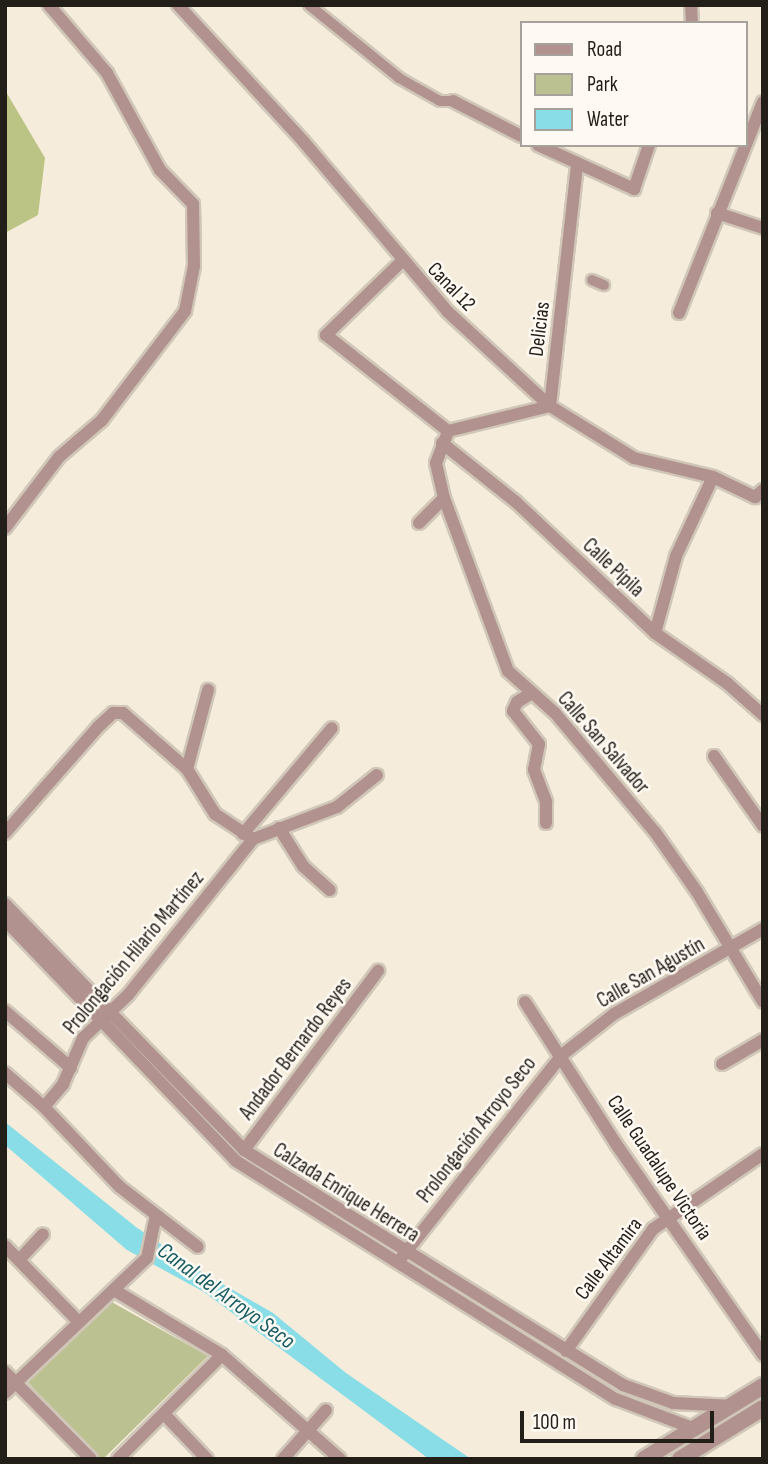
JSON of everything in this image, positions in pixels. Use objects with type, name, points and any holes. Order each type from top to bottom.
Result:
[{"type":"street","points":[[5,528],[59,457],[102,420],[186,311],[194,266],[193,204],[160,170],[107,73],[49,5]]},
{"type":"street","name":"Canal 12","points":[[178,5],[303,141],[401,262],[490,354],[550,406],[634,458],[713,477],[760,497]]},
{"type":"street","points":[[309,5],[399,78],[440,101],[453,101],[520,135]]},
{"type":"street","points":[[679,313],[717,213],[757,134],[763,102]]},
{"type":"street","points":[[542,147],[577,166],[634,189],[648,147]]},
{"type":"street","name":"Delicias","points":[[550,406],[577,166]]},
{"type":"street","points":[[717,213],[763,228]]},
{"type":"street","points":[[401,262],[326,335],[448,430],[550,406]]},
{"type":"street","points":[[592,280],[604,285]]},
{"type":"street","name":"Calle San Salvador","points":[[448,430],[436,463],[444,499],[497,653],[508,671],[532,693],[655,832],[732,948],[763,1002]]},
{"type":"street","name":"Calle Pípila","points":[[442,443],[516,502],[655,633],[727,683],[763,715]]},
{"type":"street","points":[[655,633],[680,546],[713,477]]},
{"type":"street","points":[[419,523],[444,499]]},
{"type":"street","points":[[187,769],[208,690]]},
{"type":"street","points":[[532,693],[517,702],[513,712],[539,744],[534,770],[546,808],[546,823]]},
{"type":"street","points":[[5,833],[113,713],[123,713],[187,769],[215,814],[248,837],[332,728]]},
{"type":"street","points":[[714,756],[763,826]]},
{"type":"street","name":"Prolongación Hilario Martínez","points":[[44,1107],[71,1068],[83,1038],[98,1020],[110,1012],[248,837],[337,807],[377,775]]},
{"type":"street","points":[[279,828],[303,866],[330,890]]},
{"type":"street","name":"Calzada Enrique Herrera","points":[[5,904],[244,1150],[401,1258],[616,1399],[695,1429]]},
{"type":"street","name":"Calzada Enrique Herrera","points":[[5,920],[236,1161],[401,1258],[646,1396],[734,1406]]},
{"type":"street","name":"Calle San Agustín","points":[[562,1055],[614,1014],[763,929]]},
{"type":"street","name":"Andador Bernardo Reyes","points":[[244,1150],[378,971]]},
{"type":"street","name":"Calle Guadalupe Victoria","points":[[525,1002],[562,1055],[616,1144],[670,1216],[763,1355]]},
{"type":"street","points":[[5,1011],[71,1068]]},
{"type":"street","points":[[722,1064],[763,1040]]},
{"type":"street","name":"Prolongación Arroyo Seco","points":[[401,1258],[562,1055]]},
{"type":"street","points":[[5,1073],[44,1107],[97,1166],[198,1247]]},
{"type":"street","name":"Calle Altamira","points":[[566,1352],[639,1246],[670,1216],[763,1154]]},
{"type":"street","points":[[5,1393],[77,1320],[147,1258],[156,1215]]},
{"type":"street","points":[[19,1260],[43,1234]]},
{"type":"street","points":[[5,1245],[77,1320]]},
{"type":"street","points":[[114,1290],[222,1355],[340,1459]]},
{"type":"street","points":[[118,1459],[165,1415],[222,1355]]},
{"type":"street","points":[[5,1372],[91,1459]]},
{"type":"street","points":[[646,1458],[763,1387]]},
{"type":"street","points":[[680,1459],[763,1408]]},
{"type":"street","points":[[283,1459],[326,1410]]},
{"type":"street","points":[[165,1415],[207,1459]]},
{"type":"green space","points":[[5,90],[45,158],[38,215],[5,233]]},
{"type":"green space","points":[[108,1300],[208,1356],[103,1459],[97,1459],[27,1381]]},
{"type":"water","name":"Canal del Arroyo Seco","points":[[5,1122],[136,1227],[200,1271],[273,1313],[346,1373],[471,1459],[429,1459],[204,1292],[127,1250],[5,1145]]}]
